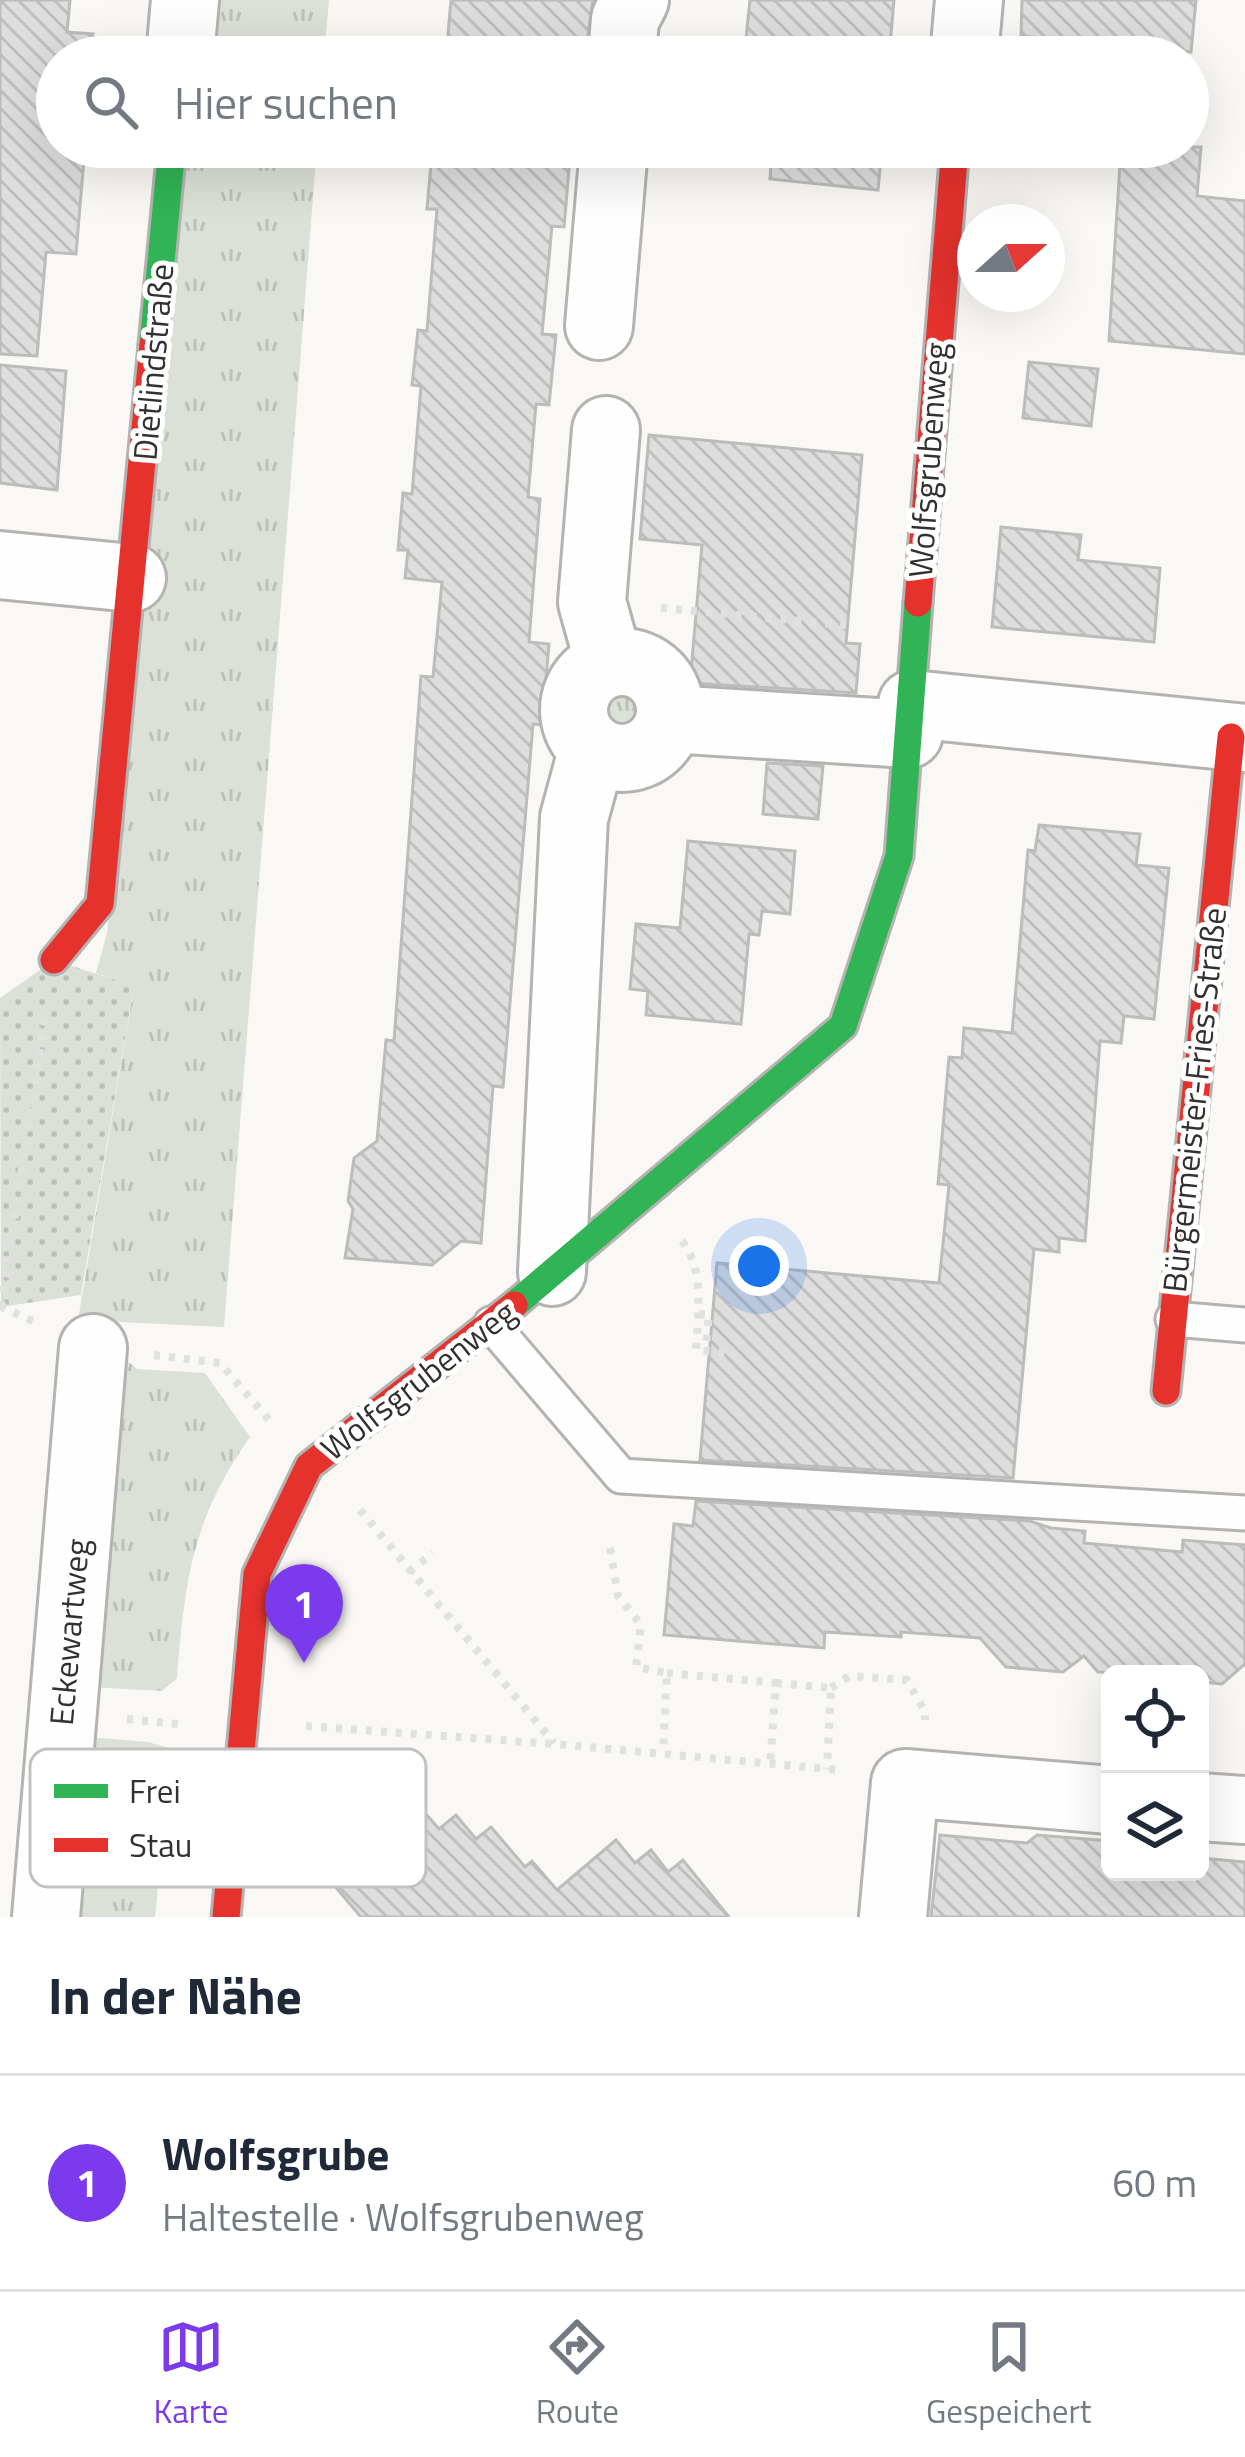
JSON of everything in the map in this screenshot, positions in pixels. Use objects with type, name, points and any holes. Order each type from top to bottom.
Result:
[{"type":"street","points":[[182,36],[185,0]]},
{"type":"street","points":[[624,36],[625,19],[635,0]]},
{"type":"street","points":[[966,36],[969,0]]},
{"type":"street","name":"Dietlindstraße","points":[[54,960],[100,904],[170,168]]},
{"type":"street","points":[[599,326],[612,168]]},
{"type":"street","name":"Wolfsgrubenweg","points":[[242,1749],[256,1574],[309,1466],[491,1324],[843,1026],[899,856],[953,168]]},
{"type":"street","points":[[607,430],[592,602],[609,663]]},
{"type":"street","points":[[0,565],[132,578]]},
{"type":"street","points":[[609,663],[641,665],[656,674],[670,702],[670,719],[654,747],[639,755],[607,756],[593,748],[576,723],[576,693],[595,670],[609,663]]},
{"type":"street","points":[[670,719],[911,719]]},
{"type":"street","name":"Bürgermeister-Fries-Straße","points":[[911,719],[1238,738],[1166,1391]]},
{"type":"street","points":[[553,1272],[574,818],[593,748]]},
{"type":"street","name":"Eckewartweg","points":[[60,1749],[93,1348]]},
{"type":"street","points":[[893,1917],[912,1784],[1101,1799]]},
{"type":"street","points":[[1209,1808],[1245,1810]]},
{"type":"street","name":"Eckewartweg","points":[[46,1917],[48,1887]]},
{"type":"street","name":"Wolfsgrubenweg","points":[[226,1917],[229,1887]]},
{"type":"lane","points":[[1172,1319],[1245,1325]]},
{"type":"lane","points":[[491,1324],[621,1475],[1245,1513]]},
{"type":"path","points":[[696,611],[916,630]]},
{"type":"path","points":[[54,960],[0,1307],[93,1348],[220,1363],[309,1466],[360,1510],[554,1744]]},
{"type":"path","points":[[647,1194],[695,1258],[696,1350],[736,1354]]},
{"type":"path","points":[[699,1314],[709,1315],[706,1344]]},
{"type":"path","points":[[244,1731],[318,1726],[554,1744],[891,1775],[912,1784],[925,1712],[907,1680],[849,1676],[831,1688],[636,1667],[641,1625],[618,1596],[610,1547]]},
{"type":"path","points":[[410,1572],[433,1552]]},
{"type":"path","points":[[663,1754],[668,1673]]},
{"type":"path","points":[[770,1764],[776,1683]]},
{"type":"path","points":[[827,1769],[831,1688]]},
{"type":"green space","points":[[198,0],[329,0],[326,36],[195,36]]},
{"type":"green space","points":[[182,168],[315,168],[224,1327],[78,1320],[134,987],[96,973],[107,933]]},
{"type":"green space","points":[[625,662],[656,674],[670,702],[654,747],[624,759],[576,723],[575,708],[586,682]]},
{"type":"green space","points":[[54,960],[134,986],[81,1295],[1,1307],[0,998]]},
{"type":"green space","points":[[122,1363],[137,1369],[205,1373],[250,1437],[204,1523],[188,1580],[177,1678],[162,1691],[89,1687]]},
{"type":"green space","points":[[88,1739],[148,1742],[169,1749],[86,1749]]},
{"type":"green space","points":[[66,1887],[158,1887],[155,1917],[61,1917]]},
{"type":"building","points":[[0,0],[70,0],[67,32],[93,36],[36,36],[36,168],[83,168],[76,254],[46,252],[37,356],[0,354]]},
{"type":"building","points":[[451,0],[593,0],[588,36],[448,36]]},
{"type":"building","points":[[750,0],[894,0],[891,36],[746,36]]},
{"type":"building","points":[[1022,0],[1196,0],[1193,36],[1021,36]]},
{"type":"building","points":[[431,168],[569,168],[564,227],[552,226],[542,334],[556,335],[549,405],[536,404],[528,497],[540,499],[529,642],[549,644],[542,725],[533,724],[503,1087],[493,1086],[481,1243],[461,1241],[432,1265],[345,1258],[354,1158],[377,1141],[386,1040],[394,1041],[421,676],[433,677],[442,582],[405,578],[408,550],[398,550],[403,493],[412,494],[421,386],[412,385],[418,330],[427,331],[437,209],[427,209]]},
{"type":"building","points":[[771,168],[880,168],[878,190],[770,179]]},
{"type":"building","points":[[1120,168],[1199,168],[1197,196],[1245,201],[1245,354],[1109,341]]},
{"type":"building","points":[[1029,362],[1098,369],[1091,426],[1023,418]]},
{"type":"building","points":[[0,365],[66,371],[57,490],[0,483]]},
{"type":"building","points":[[649,435],[862,455],[846,643],[860,644],[856,693],[690,683],[702,545],[640,539]]},
{"type":"building","points":[[1001,527],[1081,535],[1078,560],[1160,568],[1154,642],[992,627]]},
{"type":"building","points":[[767,763],[823,766],[818,819],[763,814]]},
{"type":"building","points":[[1039,825],[1140,834],[1136,865],[1169,868],[1154,1019],[1124,1016],[1121,1043],[1100,1041],[1085,1241],[1059,1238],[1059,1252],[1034,1249],[1013,1478],[700,1460],[717,1263],[939,1283],[949,1185],[938,1184],[949,1057],[962,1058],[964,1028],[1012,1033],[1028,850],[1035,851]]},
{"type":"building","points":[[688,841],[795,851],[790,914],[762,911],[759,935],[749,934],[741,1024],[646,1015],[648,991],[630,989],[636,924],[680,928]]},
{"type":"building","points":[[696,1501],[1030,1521],[1085,1531],[1084,1543],[1182,1552],[1183,1540],[1245,1545],[1245,1664],[1222,1684],[1209,1683],[1209,1665],[1101,1665],[1098,1672],[1084,1656],[1063,1672],[1006,1667],[980,1638],[825,1632],[824,1648],[664,1635],[674,1524],[693,1526]]},
{"type":"building","points":[[426,1814],[439,1829],[456,1815],[476,1839],[491,1827],[525,1867],[532,1861],[557,1890],[616,1840],[635,1863],[651,1850],[668,1872],[683,1860],[729,1917],[361,1917],[335,1887],[426,1887]]},
{"type":"building","points":[[940,1835],[1027,1843],[1037,1835],[1101,1840],[1101,1881],[1209,1881],[1209,1859],[1245,1862],[1245,1917],[931,1917]]},
{"type":"traffic: fast","points":[[153,345],[170,168]]},
{"type":"traffic: fast","points":[[514,1305],[843,1026],[899,856],[918,603]]},
{"type":"traffic: jam","points":[[918,603],[953,168]]},
{"type":"traffic: jam","points":[[54,960],[100,904],[153,345]]},
{"type":"traffic: jam","points":[[1166,1391],[1231,737]]},
{"type":"traffic: jam","points":[[241,1749],[257,1574],[309,1466],[514,1305]]},
{"type":"traffic: jam","points":[[226,1917],[229,1887]]},
{"type":"place","name":"Wolfsgrube","points":[[304,1663]]}]
